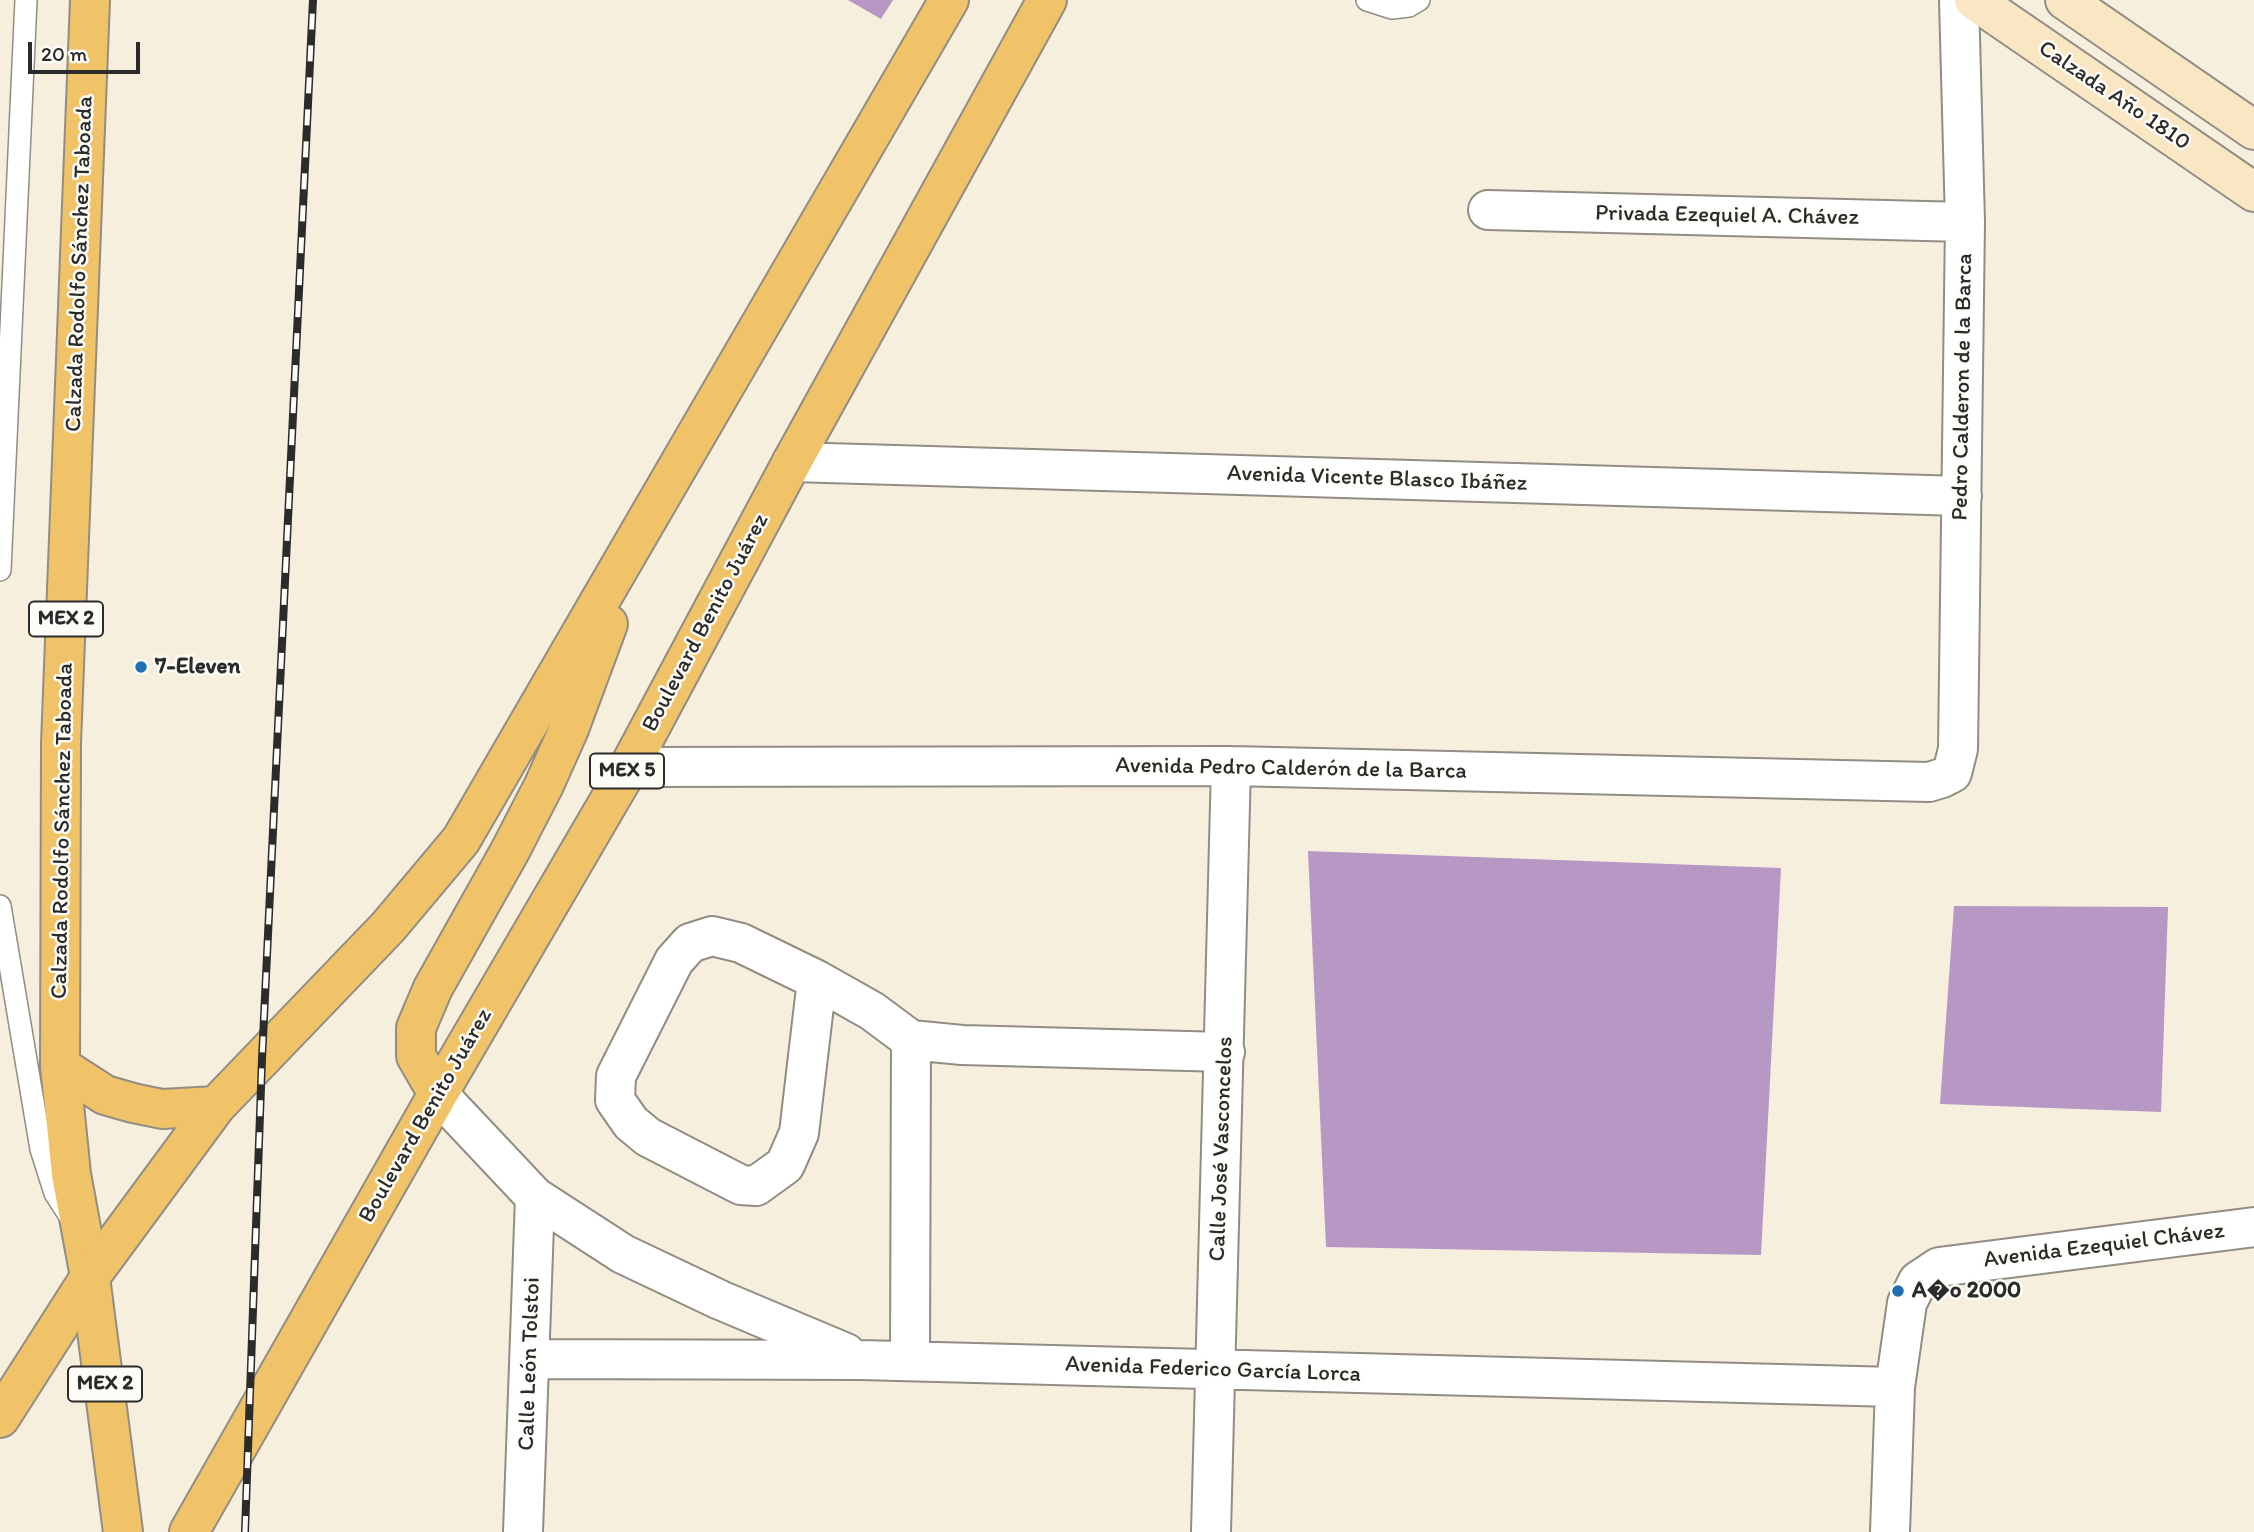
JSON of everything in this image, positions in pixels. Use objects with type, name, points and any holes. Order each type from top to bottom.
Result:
[{"type":"main road","name":"Calzada Rodolfo Sánchez Taboada","points":[[90,0],[61,743],[61,1066],[71,1174],[90,1277],[123,1532]]},
{"type":"main road","points":[[0,1418],[90,1277],[216,1106],[388,927],[461,840],[949,0]]},
{"type":"main road","name":"Boulevard Benito Juárez","points":[[189,1532],[438,1094],[629,767],[792,462],[1047,0]]},
{"type":"main road","points":[[438,1094],[416,1056],[416,1028],[466,927],[510,852],[569,729],[646,521]]},
{"type":"main road","points":[[61,1066],[105,1095],[133,1103],[162,1109],[216,1106]]},
{"type":"street","name":"Pedro Calderon de la Barca","points":[[1952,772],[1958,749],[1965,222],[1959,0]]},
{"type":"street","name":"Calzada Año 1810","points":[[1974,0],[2254,192]]},
{"type":"street","points":[[2065,0],[2254,130]]},
{"type":"street","name":"Privada Ezequiel A. Chávez","points":[[1488,210],[1965,222]]},
{"type":"street","name":"Avenida Vicente Blasco Ibáñez","points":[[792,462],[1962,496]]},
{"type":"street","name":"Avenida Pedro Calderón de la Barca","points":[[629,767],[1231,766],[1929,782],[1952,772]]},
{"type":"street","name":"Calle José Vasconcelos","points":[[1211,1532],[1231,766]]},
{"type":"street","points":[[817,980],[799,1133],[785,1165],[756,1186],[741,1185],[648,1137],[631,1123],[615,1100],[616,1076],[674,961],[690,943],[712,936],[741,943],[817,980],[872,1011],[911,1040],[962,1045],[1225,1052]]},
{"type":"street","points":[[910,1361],[911,1040]]},
{"type":"street","points":[[438,1094],[535,1197],[623,1254],[720,1300],[860,1360]]},
{"type":"street","name":"Calle León Tolstoi","points":[[523,1532],[535,1197]]},
{"type":"street","name":"Avenida Ezequiel Chávez","points":[[1890,1532],[1895,1387],[1907,1303],[1918,1281],[1939,1267],[2254,1227]]},
{"type":"street","name":"Avenida Federico García Lorca","points":[[531,1359],[910,1361],[1895,1387]]},
{"type":"lane","points":[[0,570],[26,0]]},
{"type":"lane","points":[[1367,0],[1392,8],[1409,6],[1419,0]]},
{"type":"lane","points":[[0,906],[41,1149],[55,1193],[83,1237]]},
{"type":"building","points":[[848,0],[893,0],[881,19]]},
{"type":"building","points":[[1308,851],[1781,868],[1761,1255],[1326,1247]]},
{"type":"building","points":[[1954,906],[2168,907],[2161,1112],[1940,1104]]},
{"type":"railway","points":[[245,1532],[262,1059],[313,0]]},
{"type":"place","name":"7-Eleven","points":[[141,667]]},
{"type":"place","name":"A�o 2000","points":[[1898,1291]]}]
